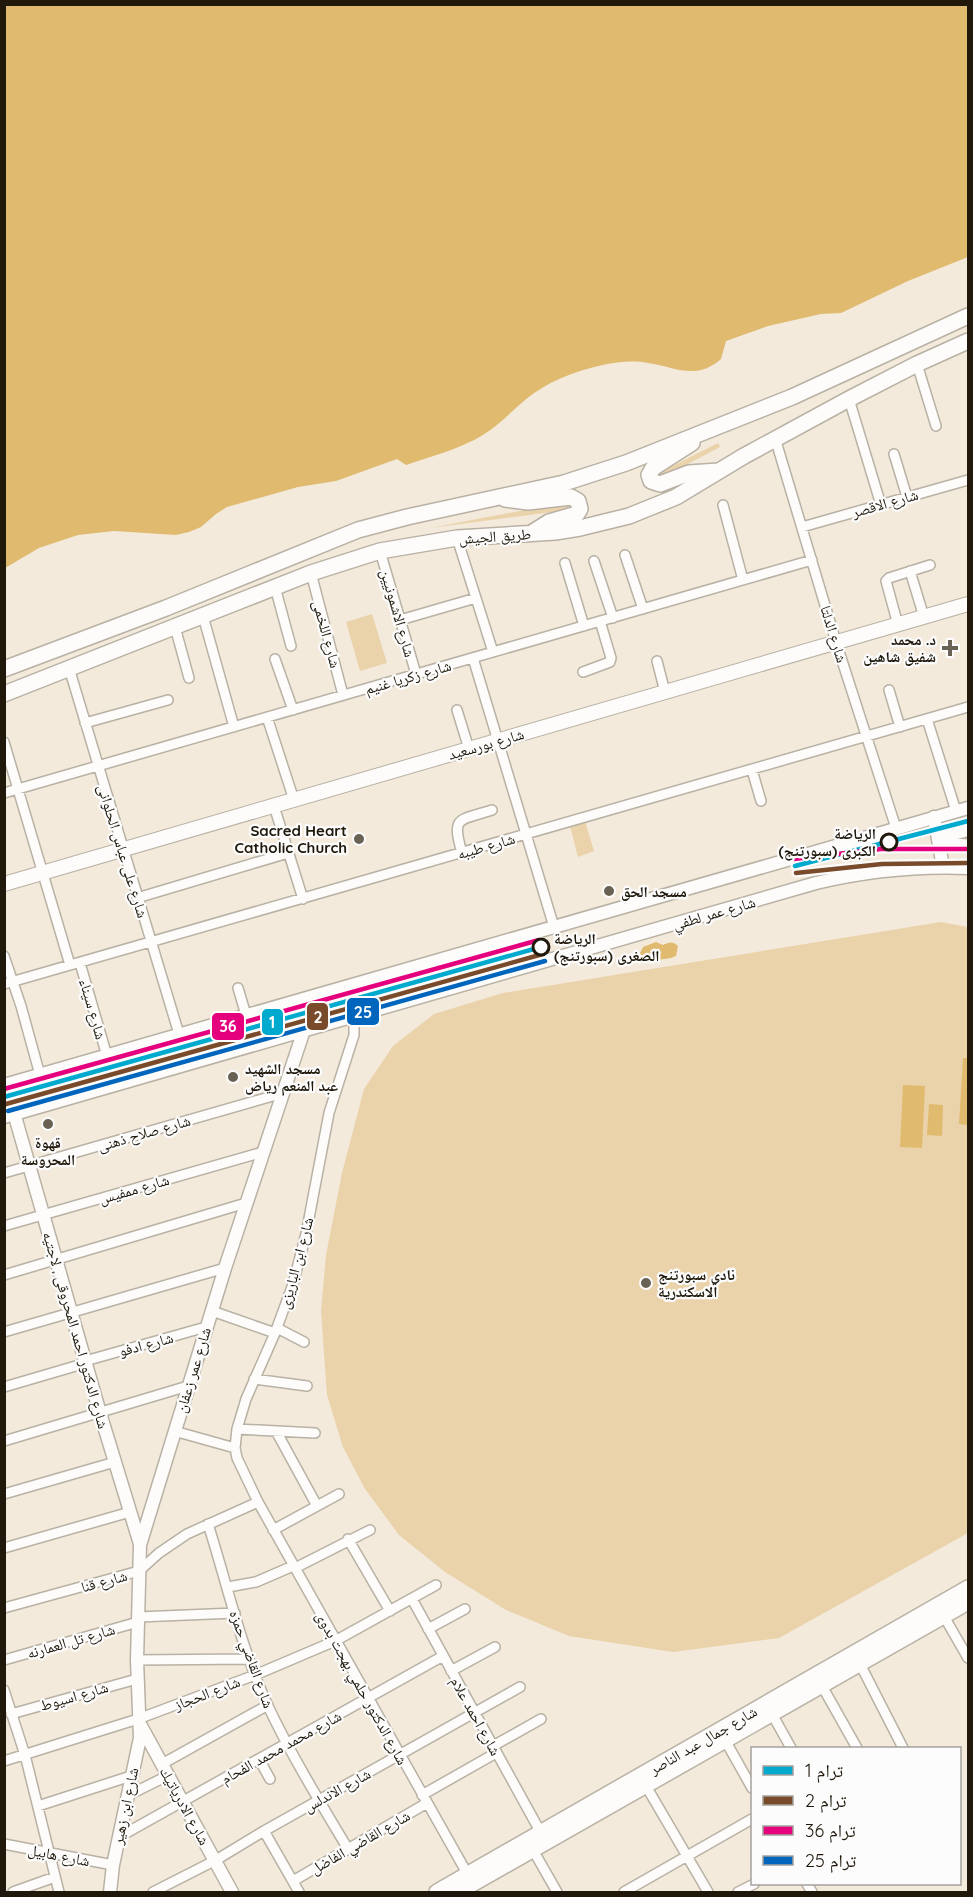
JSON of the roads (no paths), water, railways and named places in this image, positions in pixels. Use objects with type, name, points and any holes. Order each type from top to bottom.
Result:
[{"type":"main road","points":[[4,669],[166,608],[358,530],[595,474],[792,397],[969,316]]},
{"type":"main road","name":"طريق الجيش","points":[[4,694],[311,573],[380,551],[457,538],[530,534],[580,528],[629,516],[676,497],[775,438],[917,364],[967,346]]},
{"type":"main road","points":[[708,429],[685,448],[653,468],[650,478],[654,483],[660,484],[689,473],[719,471]]},
{"type":"main road","points":[[500,496],[521,502],[571,497],[579,501],[577,514],[549,522],[530,534]]},
{"type":"main road","name":"شارع بورسعيد","points":[[4,884],[969,604]]},
{"type":"main road","name":"شارع جمال عبد الناصر","points":[[458,1893],[772,1714],[788,1698],[822,1686],[860,1664],[941,1611],[969,1587]]},
{"type":"main road","name":"شارع جمال عبد الناصر","points":[[437,1893],[941,1611],[969,1602]]},
{"type":"street","points":[[917,364],[936,426]]},
{"type":"street","points":[[849,399],[880,505]]},
{"type":"street","name":"شارع الدلتا","points":[[775,438],[836,642],[896,828]]},
{"type":"street","points":[[894,454],[907,497]]},
{"type":"street","name":"شارع الاقصر","points":[[802,527],[969,480]]},
{"type":"street","points":[[723,505],[743,580]]},
{"type":"street","points":[[457,538],[493,652]]},
{"type":"street","name":"شارع الاشمونيين","points":[[380,551],[416,674]]},
{"type":"street","points":[[625,555],[643,609]]},
{"type":"street","name":"شارع زكريا غنيم","points":[[4,793],[812,560]]},
{"type":"street","points":[[594,561],[612,618]]},
{"type":"street","points":[[565,563],[584,626]]},
{"type":"street","points":[[898,624],[886,583],[889,578],[930,565]]},
{"type":"street","points":[[910,572],[924,617]]},
{"type":"street","name":"شارع اللخمى","points":[[311,573],[343,695]]},
{"type":"street","points":[[275,587],[291,646]]},
{"type":"street","points":[[400,620],[476,598]]},
{"type":"street","points":[[203,616],[234,727]]},
{"type":"street","points":[[583,672],[608,665],[610,662],[611,658],[600,621]]},
{"type":"street","points":[[175,627],[189,678]]},
{"type":"street","points":[[473,658],[554,927]]},
{"type":"street","points":[[275,659],[292,710]]},
{"type":"street","points":[[657,661],[665,692]]},
{"type":"street","name":"شارع على عباس الحلوانى","points":[[69,668],[179,1034]]},
{"type":"street","points":[[889,690],[900,727]]},
{"type":"street","points":[[85,723],[168,700]]},
{"type":"street","name":"شارع طيبه","points":[[8,983],[969,707]]},
{"type":"street","points":[[457,710],[469,749]]},
{"type":"street","points":[[267,717],[294,800]]},
{"type":"street","points":[[927,719],[962,809]]},
{"type":"street","name":"شارع سيناء","points":[[4,742],[43,873],[106,1056]]},
{"type":"street","points":[[752,770],[761,801]]},
{"type":"street","points":[[274,806],[303,899]]},
{"type":"street","name":"شارع عمر لطفي","points":[[5,1085],[962,809]]},
{"type":"street","points":[[462,853],[456,832],[457,825],[462,820],[492,810]]},
{"type":"street","points":[[934,817],[944,867]]},
{"type":"street","points":[[938,840],[969,830]]},
{"type":"street","points":[[938,840],[969,844]]},
{"type":"street","points":[[137,898],[288,853]]},
{"type":"street","name":"شارع عمر لطفي","points":[[9,1116],[816,883],[856,875],[944,867],[969,868]]},
{"type":"street","points":[[4,956],[8,983],[21,1006],[40,1075]]},
{"type":"street","points":[[238,988],[246,1015]]},
{"type":"street","name":"شارع ابن الباريزى","points":[[258,1502],[242,1471],[235,1448],[237,1429],[254,1379],[290,1293],[302,1251],[329,1113],[354,1035],[354,1016]]},
{"type":"street","name":"شارع عمر زعفان","points":[[138,1719],[140,1545],[206,1327],[304,1030]]},
{"type":"street","points":[[276,1038],[295,1055]]},
{"type":"street","name":"شارع الدكتور احمد المحروقى , لاجتيه","points":[[5,1085],[9,1116],[29,1166],[140,1545]]},
{"type":"street","name":"شارع صلاح ذهنى","points":[[4,1173],[283,1093]]},
{"type":"street","name":"شارع ممفيس","points":[[4,1226],[263,1152]]},
{"type":"street","points":[[4,1275],[246,1203]]},
{"type":"street","points":[[4,1332],[225,1269]]},
{"type":"street","points":[[212,1311],[304,1342]]},
{"type":"street","name":"شارع ادفو","points":[[4,1387],[206,1327]]},
{"type":"street","points":[[254,1379],[307,1386]]},
{"type":"street","points":[[4,1441],[188,1386]]},
{"type":"street","points":[[237,1429],[315,1433]]},
{"type":"street","points":[[174,1431],[235,1448]]},
{"type":"street","points":[[276,1431],[317,1506]]},
{"type":"street","points":[[4,1494],[115,1462]]},
{"type":"street","points":[[273,1530],[339,1494]]},
{"type":"street","name":"شارع قنا","points":[[4,1608],[139,1571],[174,1542],[258,1502]]},
{"type":"street","name":"شارع الدكتور حلمي بهجت بدوى","points":[[258,1502],[468,1875]]},
{"type":"street","points":[[4,1548],[130,1512]]},
{"type":"street","name":"شارع القاضي حمزه","points":[[208,1524],[255,1675],[287,1743],[348,1849]]},
{"type":"street","points":[[228,1587],[256,1582],[294,1567],[370,1530]]},
{"type":"street","points":[[348,1539],[390,1611]]},
{"type":"street","name":"شارع الحجاز","points":[[4,1761],[138,1719],[255,1675],[335,1641],[436,1585]]},
{"type":"street","name":"شارع احمد علام","points":[[412,1599],[541,1833]]},
{"type":"street","points":[[428,1629],[465,1609]]},
{"type":"street","points":[[941,1611],[969,1658]]},
{"type":"street","name":"شارع تل العمارنه","points":[[4,1660],[138,1619],[235,1613]]},
{"type":"street","points":[[452,1671],[495,1647]]},
{"type":"street","name":"شارع محمد محمد الفحام","points":[[119,1837],[443,1656]]},
{"type":"street","points":[[137,1660],[249,1659]]},
{"type":"street","points":[[860,1664],[902,1747]]},
{"type":"street","name":"شارع اسيوط","points":[[11,1714],[137,1678]]},
{"type":"street","points":[[822,1686],[856,1747]]},
{"type":"street","name":"شارع الاندلس","points":[[153,1893],[216,1860],[520,1687]]},
{"type":"street","points":[[4,1690],[25,1755],[59,1893]]},
{"type":"street","points":[[162,1764],[268,1705]]},
{"type":"street","points":[[772,1714],[790,1747]]},
{"type":"street","name":"شارع الادرياتيك","points":[[138,1719],[232,1893]]},
{"type":"street","name":"شارع ابن زهير","points":[[110,1893],[113,1865],[140,1738],[138,1719]]},
{"type":"street","name":"شارع القاضي الفاضل","points":[[293,1881],[348,1849],[425,1799],[540,1719]]},
{"type":"street","points":[[725,1740],[751,1785]]},
{"type":"street","points":[[260,1759],[270,1779]]},
{"type":"street","points":[[38,1806],[131,1776]]},
{"type":"street","points":[[127,1796],[169,1776]]},
{"type":"street","points":[[646,1785],[708,1893]]},
{"type":"street","points":[[624,1893],[751,1820]]},
{"type":"street","points":[[264,1831],[299,1893]]},
{"type":"street","name":"شارع هابيل","points":[[4,1844],[113,1865]]},
{"type":"street","points":[[532,1850],[557,1893]]},
{"type":"street","points":[[13,1893],[55,1877]]},
{"type":"street","points":[[738,1893],[752,1885]]},
{"type":"tram line","name":"1","points":[[795,866],[968,821]]},
{"type":"tram line","name":"36","points":[[794,859],[881,849],[968,849]]},
{"type":"tram line","name":"2","points":[[796,873],[882,864],[968,863]]},
{"type":"tram line","name":"36","points":[[4,1089],[539,940]]},
{"type":"tram line","name":"1","points":[[4,1097],[541,947]]},
{"type":"tram line","name":"2","points":[[6,1104],[543,954]]},
{"type":"tram line","name":"25","points":[[8,1111],[545,961]]},
{"type":"place","name":"د. محمد شفيق شاهين","points":[[950,648]]},
{"type":"place","name":"Sacred Heart Catholic Church","points":[[359,839]]},
{"type":"place","name":"الرياضة (سبورتنج) الكبرى","points":[[889,842]]},
{"type":"place","name":"مسجد الحق","points":[[609,891]]},
{"type":"place","name":"الرياضة (سبورتنج) الصغرى","points":[[541,947]]},
{"type":"place","name":"مسجد الشهيد عبد المنعم رياض","points":[[233,1077]]},
{"type":"place","name":"قهوة المحروسة","points":[[48,1124]]},
{"type":"place","name":"نادي سبورتنج الاسكندرية","points":[[646,1283]]}]
